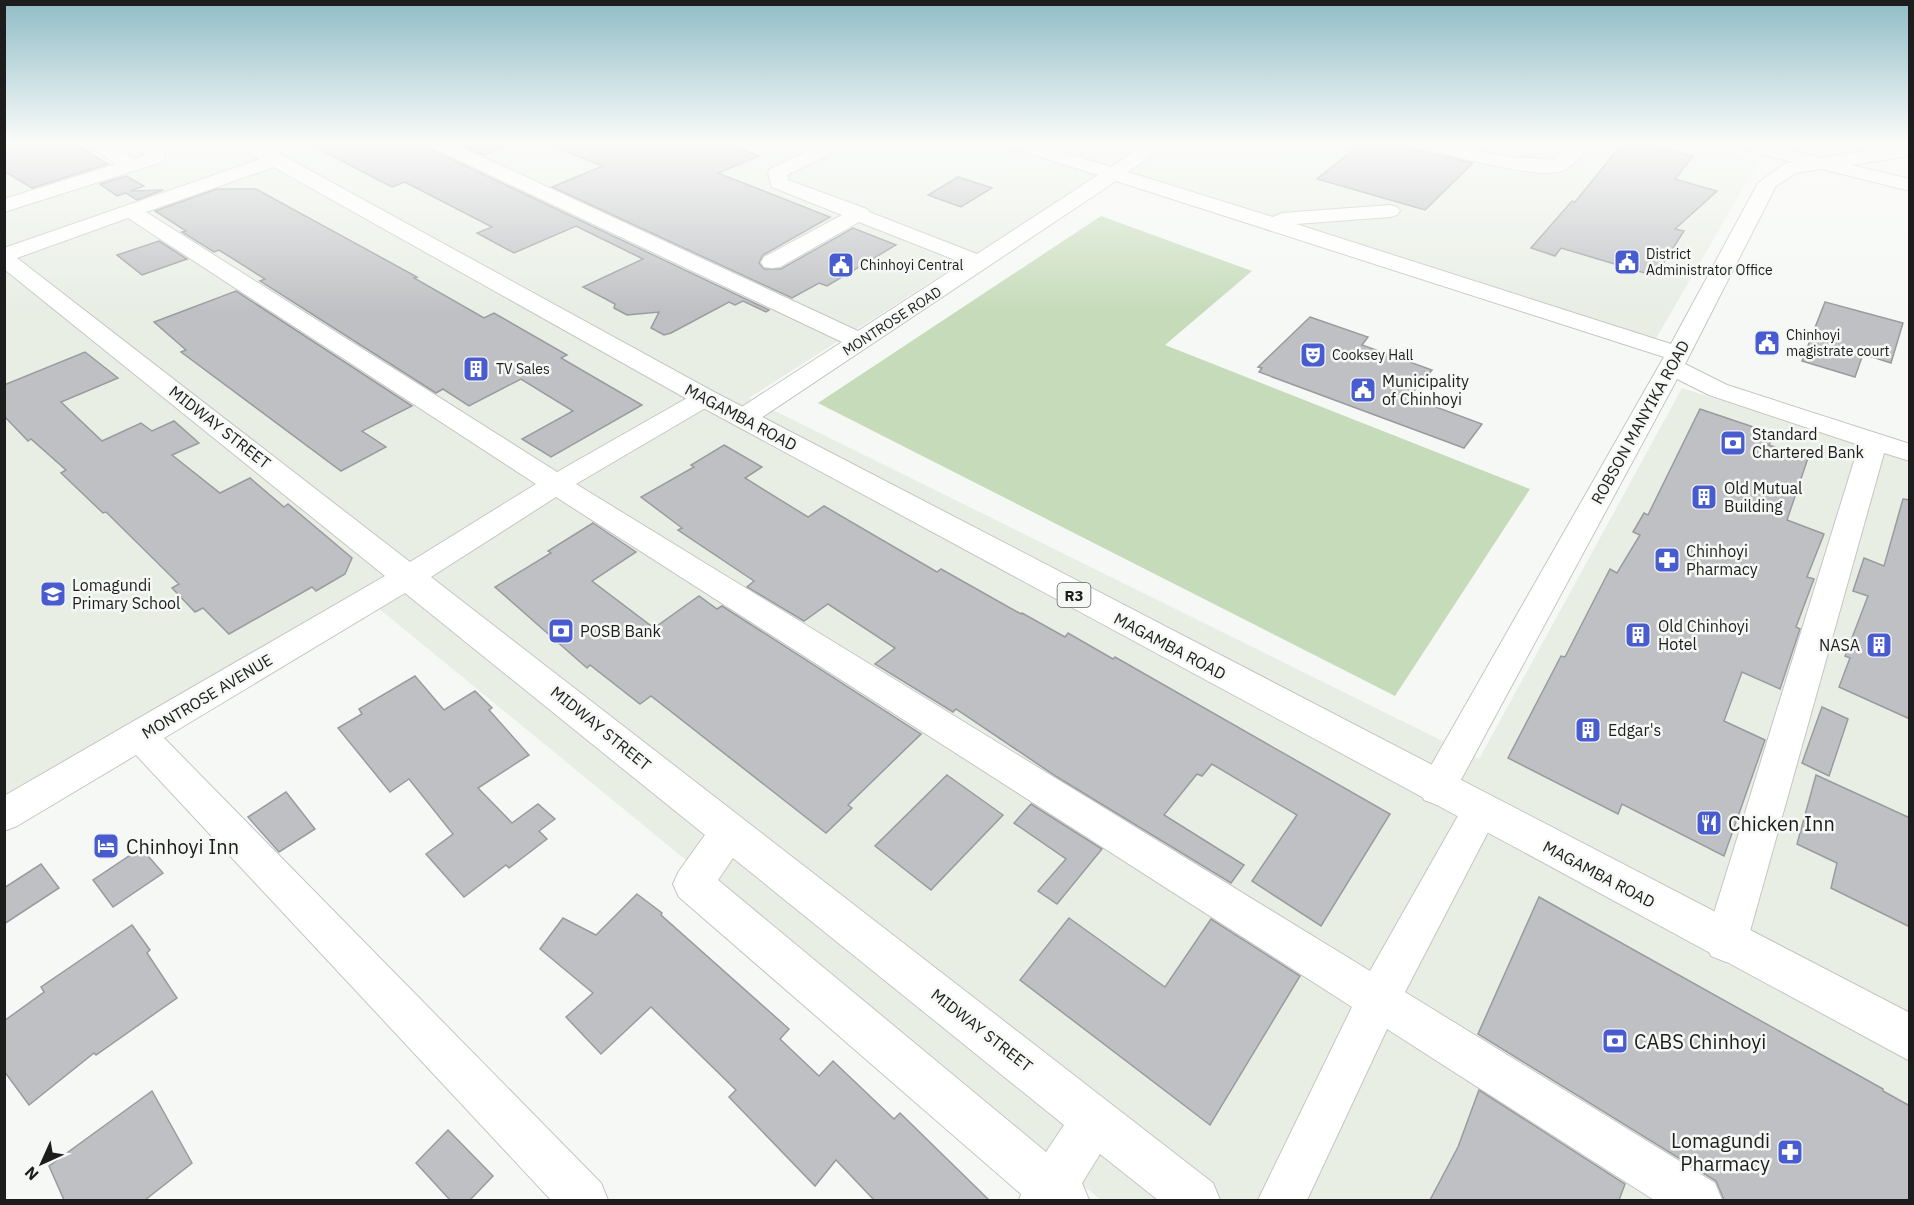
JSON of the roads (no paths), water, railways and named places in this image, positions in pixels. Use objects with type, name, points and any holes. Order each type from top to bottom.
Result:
[{"type":"highway","name":"MAGAMBA ROAD","points":[[346,199],[705,398],[1437,789],[1910,1038]]},
{"type":"street","points":[[4,206],[25,199]]},
{"type":"street","name":"MIDWAY STREET","points":[[4,256],[163,199]]},
{"type":"street","points":[[557,199],[860,341]]},
{"type":"street","points":[[823,199],[981,263]]},
{"type":"street","name":"MONTROSE ROAD","points":[[743,418],[981,263],[1074,199]]},
{"type":"street","points":[[1196,199],[1266,220],[1910,441]]},
{"type":"street","name":"ROBSON MANYIKA ROAD","points":[[1437,789],[1675,360],[1759,199]]},
{"type":"street","points":[[130,211],[556,484],[1698,1200]]},
{"type":"street","points":[[1266,220],[1390,211]]},
{"type":"street","points":[[772,262],[860,213]]},
{"type":"street","name":"MIDWAY STREET","points":[[4,256],[1196,1200]]},
{"type":"street","points":[[1675,360],[1718,390],[1910,453]]},
{"type":"street","name":"MONTROSE AVENUE","points":[[4,815],[410,576],[556,484],[705,398]]},
{"type":"street","points":[[1726,942],[1874,441]]},
{"type":"street","points":[[140,736],[584,1200]]},
{"type":"street","points":[[1282,1200],[1379,998],[1480,811]]},
{"type":"street","points":[[730,831],[693,884],[1053,1196],[1095,1120]]},
{"type":"place","name":"District Administrator Office","points":[[1627,262]]},
{"type":"place","name":"Chinhoyi Central","points":[[841,265]]},
{"type":"place","name":"Chinhoyi magistrate court","points":[[1767,343]]},
{"type":"place","name":"Cooksey Hall","points":[[1313,355]]},
{"type":"place","name":"TV Sales","points":[[476,369]]},
{"type":"place","name":"Municipality of Chinhoyi","points":[[1363,390]]},
{"type":"place","name":"Standard Chartered Bank","points":[[1733,443]]},
{"type":"place","name":"Old Mutual Building","points":[[1704,497]]},
{"type":"place","name":"Chinhoyi Pharmacy","points":[[1667,560]]},
{"type":"place","name":"Lomagundi Primary School","points":[[53,594]]},
{"type":"place","name":"POSB Bank","points":[[561,631]]},
{"type":"place","name":"Old Chinhoyi Hotel","points":[[1638,635]]},
{"type":"place","name":"NASA","points":[[1879,645]]},
{"type":"place","name":"Edgar's","points":[[1588,730]]},
{"type":"place","name":"Chicken Inn","points":[[1709,823]]},
{"type":"place","name":"Chinhoyi Inn","points":[[106,846]]},
{"type":"place","name":"CABS Chinhoyi","points":[[1615,1041]]},
{"type":"place","name":"Lomagundi Pharmacy","points":[[1790,1152]]}]
